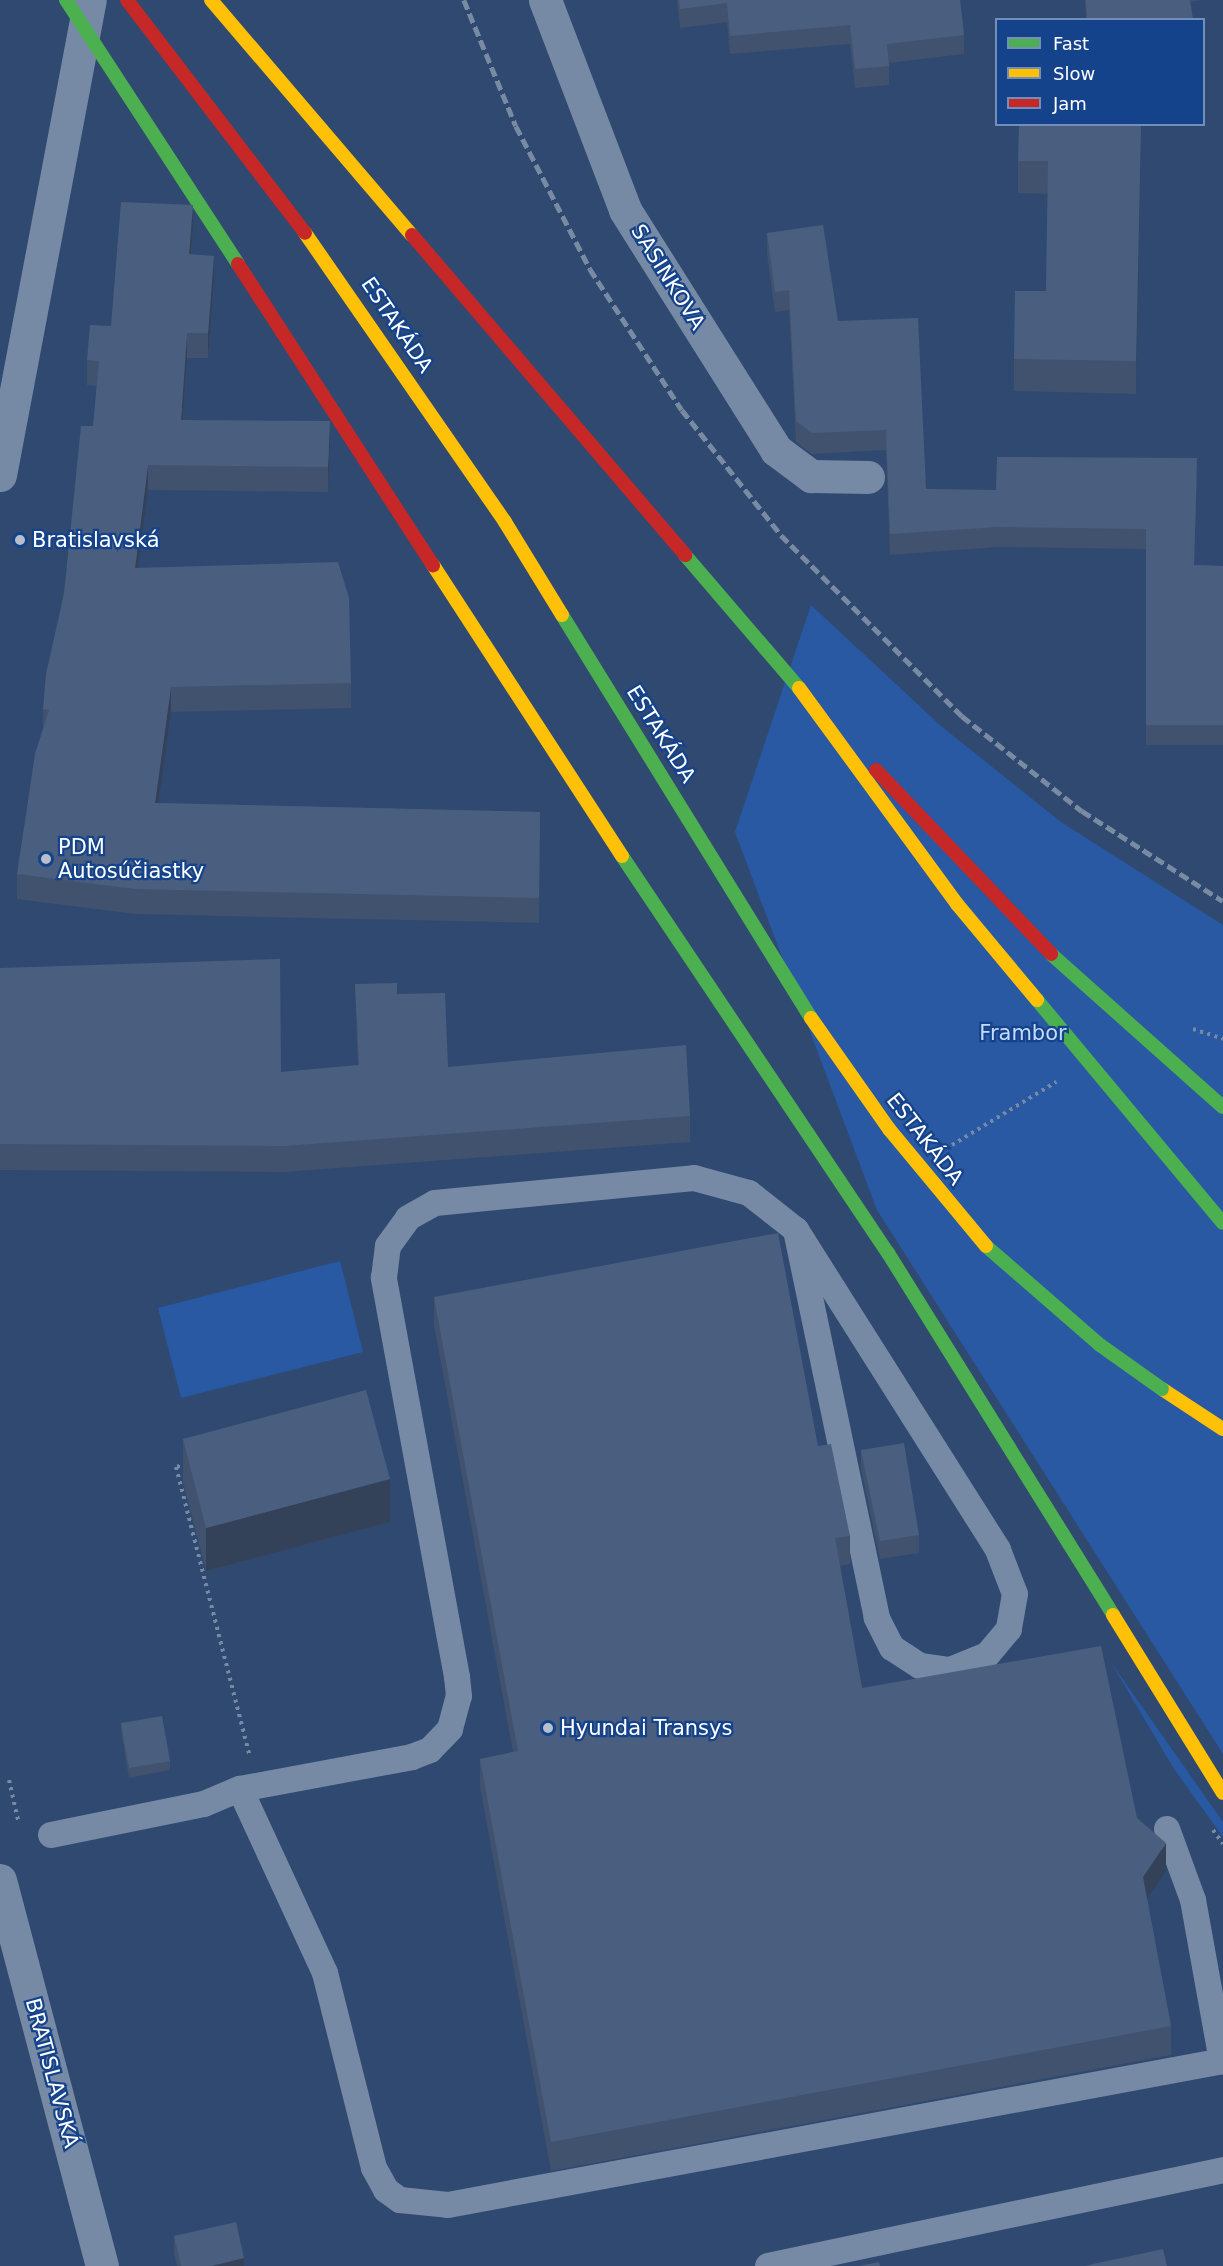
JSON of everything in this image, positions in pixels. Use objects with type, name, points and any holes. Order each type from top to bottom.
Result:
[{"type":"main road","points":[[66,0],[768,1079],[888,1253],[1223,1793]]},
{"type":"main road","name":"ESTAKÁDA","points":[[127,0],[339,278],[505,522],[820,1033],[889,1129],[984,1244],[1042,1297],[1108,1351],[1223,1429]]},
{"type":"main road","points":[[211,0],[799,688],[1074,978],[1223,1107]]},
{"type":"main road","points":[[799,688],[957,904],[1223,1223]]},
{"type":"street","points":[[0,475],[8,377],[90,0]]},
{"type":"street","name":"SASINKOVA","points":[[544,0],[625,210],[776,450],[811,476],[868,477]]},
{"type":"street","name":"BRATISLAVSKÁ","points":[[0,1880],[102,2266]]},
{"type":"lane","points":[[51,1835],[204,1804],[240,1789],[412,1757],[442,1740],[456,1714],[458,1677],[384,1278],[388,1246],[408,1218],[435,1203],[694,1178],[749,1192],[796,1230],[998,1550],[1015,1594],[1009,1629],[987,1656],[950,1670],[920,1666],[892,1648],[877,1618],[796,1230]]},
{"type":"lane","points":[[240,1789],[325,1973],[374,2168],[386,2190],[400,2200],[448,2205],[1222,2061],[1193,1900],[1167,1829]]},
{"type":"lane","points":[[768,2266],[1223,2170]]},
{"type":"path","points":[[1185,1029],[1223,1039]]},
{"type":"path","points":[[943,1151],[1063,1078]]},
{"type":"path","points":[[199,1462],[176,1467],[250,1760]]},
{"type":"green space","name":"Frambor","points":[[811,605],[941,726],[1061,822],[1223,925],[1223,1754],[877,1210],[735,832]]},
{"type":"green space","points":[[340,1261],[363,1352],[181,1398],[158,1308]]},
{"type":"green space","points":[[1110,1661],[1223,1822],[1223,1837],[1174,1769]]},
{"type":"building","points":[[679,0],[960,0],[964,35],[887,44],[889,66],[855,69],[850,25],[730,36],[727,3],[680,9]]},
{"type":"building","points":[[1086,0],[1190,0],[1193,18],[1087,18]]},
{"type":"building","points":[[1019,126],[1141,126],[1136,361],[1014,359],[1015,291],[1046,291],[1048,161],[1018,161]]},
{"type":"building","points":[[121,202],[193,205],[189,254],[214,256],[208,333],[187,333],[181,420],[330,421],[328,467],[148,465],[135,568],[338,562],[349,598],[351,683],[171,687],[155,803],[540,812],[539,898],[135,889],[17,874],[35,754],[49,710],[43,709],[46,674],[64,594],[81,426],[93,426],[99,361],[87,360],[90,325],[111,326]]},
{"type":"building","points":[[823,225],[838,321],[918,318],[926,489],[996,490],[997,457],[1197,458],[1194,565],[1223,566],[1223,725],[1146,725],[1146,529],[998,527],[890,534],[886,430],[812,433],[796,421],[789,290],[775,292],[767,233]]},
{"type":"building","points":[[280,959],[281,1072],[359,1065],[355,984],[397,983],[397,994],[445,993],[448,1067],[686,1045],[690,1116],[284,1146],[0,1144],[0,968]]},
{"type":"building","points":[[778,1233],[818,1446],[831,1444],[850,1536],[835,1538],[862,1688],[1101,1646],[1137,1818],[1166,1843],[1143,1877],[1171,2026],[551,2142],[480,1759],[518,1751],[434,1297]]},
{"type":"building","points":[[366,1390],[390,1479],[206,1528],[183,1439]]},
{"type":"building","points":[[904,1443],[919,1535],[880,1541],[861,1450]]},
{"type":"building","points":[[162,1716],[170,1761],[129,1768],[121,1723]]},
{"type":"building","points":[[236,2222],[244,2258],[211,2266],[181,2266],[174,2236]]},
{"type":"building","points":[[1163,2249],[1167,2266],[1084,2266]]},
{"type":"building","points":[[879,2262],[880,2266],[859,2266]]},
{"type":"railway","points":[[464,0],[516,126],[590,269],[682,410],[781,535],[962,716],[1082,811],[1223,901]]},
{"type":"traffic: fast","points":[[66,0],[238,264]]},
{"type":"traffic: fast","points":[[685,555],[799,688]]},
{"type":"traffic: fast","points":[[562,615],[811,1018]]},
{"type":"traffic: fast","points":[[622,856],[888,1253]]},
{"type":"traffic: fast","points":[[1051,954],[1223,1107]]},
{"type":"traffic: fast","points":[[1037,1000],[1223,1223]]},
{"type":"traffic: fast","points":[[986,1246],[1100,1345],[1162,1389]]},
{"type":"traffic: fast","points":[[888,1253],[1113,1615]]},
{"type":"traffic: slow","points":[[211,0],[412,235]]},
{"type":"traffic: slow","points":[[305,233],[505,522],[562,615]]},
{"type":"traffic: slow","points":[[433,565],[622,856]]},
{"type":"traffic: slow","points":[[799,688],[957,904],[1037,1000]]},
{"type":"traffic: slow","points":[[811,1018],[889,1129],[986,1246]]},
{"type":"traffic: slow","points":[[1162,1389],[1223,1429]]},
{"type":"traffic: slow","points":[[1113,1615],[1223,1793]]},
{"type":"traffic: jam","points":[[127,0],[305,233]]},
{"type":"traffic: jam","points":[[412,235],[685,555]]},
{"type":"traffic: jam","points":[[238,264],[433,565]]},
{"type":"traffic: jam","points":[[876,770],[1051,954]]},
{"type":"place","name":"Bratislavská","points":[[20,540]]},
{"type":"place","name":"PDM Autosúčiastky","points":[[46,859]]},
{"type":"place","name":"Hyundai Transys","points":[[548,1728]]}]
